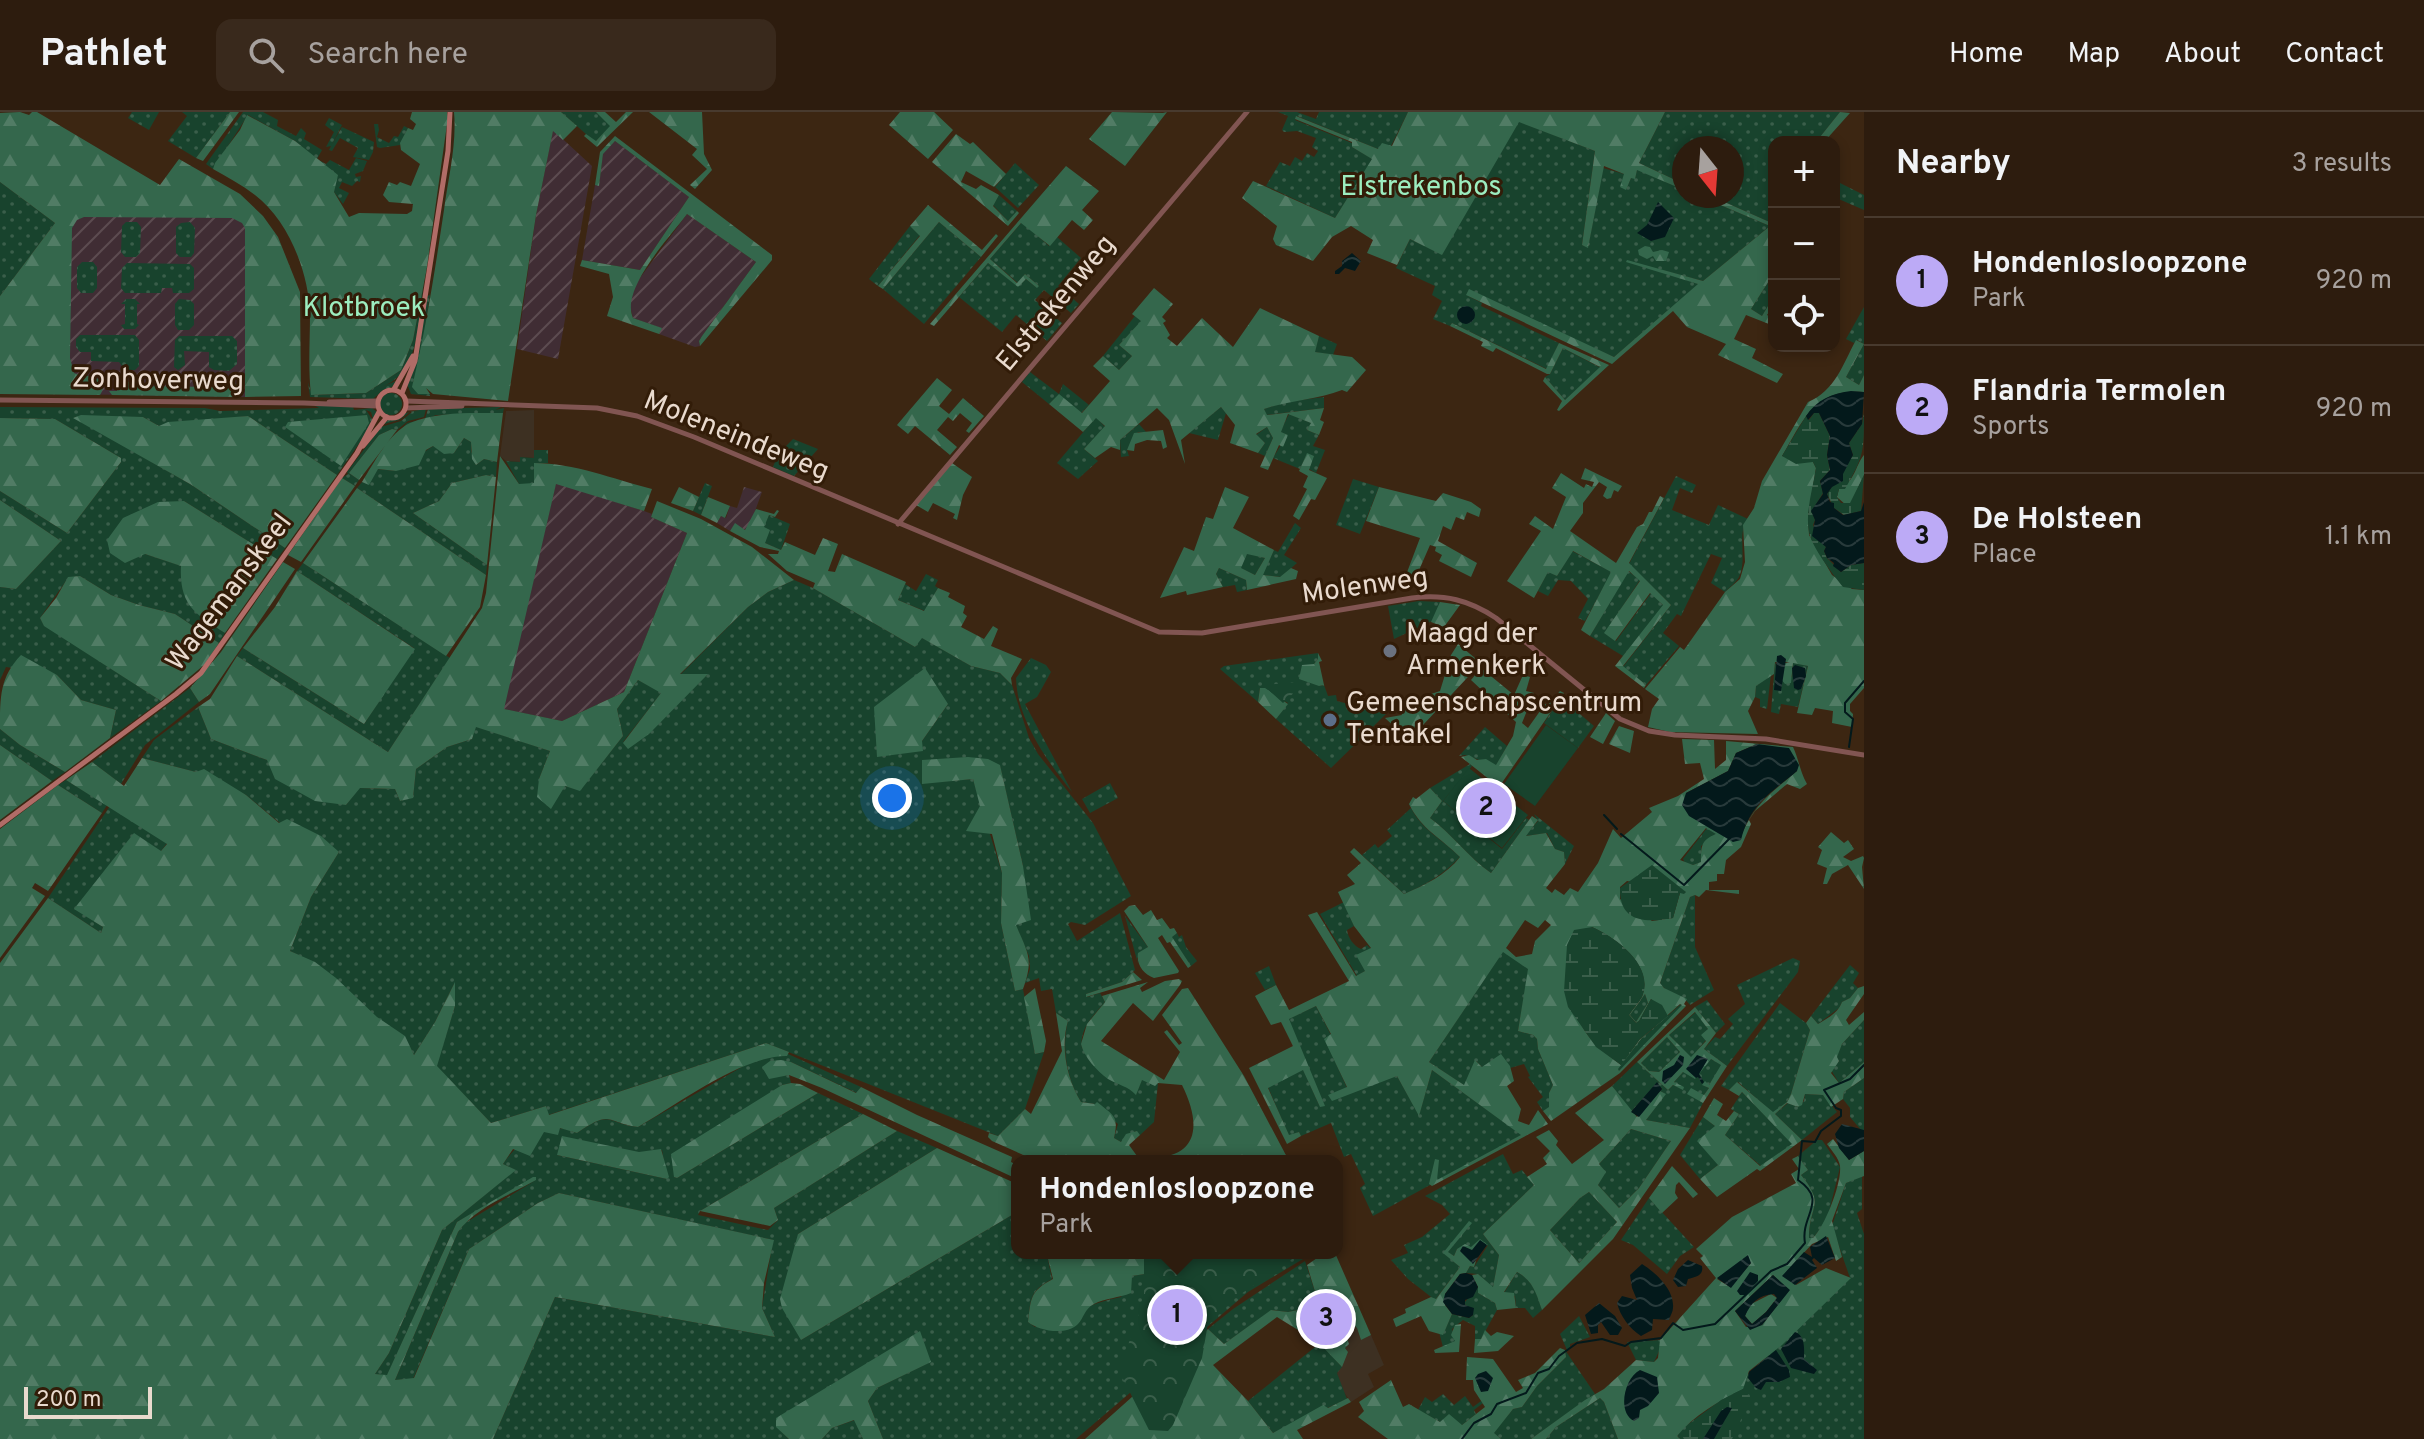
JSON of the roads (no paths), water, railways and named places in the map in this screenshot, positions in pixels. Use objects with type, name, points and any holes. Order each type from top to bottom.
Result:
[{"type":"main road","points":[[406,404],[402,393],[415,361],[448,151],[450,112]]},
{"type":"main road","points":[[402,393],[394,390],[417,344]]},
{"type":"main road","name":"Wagemanskeel","points":[[357,453],[384,392],[394,390]]},
{"type":"main road","name":"Wagemanskeel","points":[[0,825],[201,673],[357,453],[387,417],[398,417],[406,404]]},
{"type":"main road","points":[[378,406],[387,417]]},
{"type":"street","name":"Elstrekenweg","points":[[898,524],[1247,112]]},
{"type":"street","name":"Zonhoverweg","points":[[0,400],[378,406]]},
{"type":"street","name":"Moleneindeweg","points":[[406,404],[589,408],[637,416],[898,524]]},
{"type":"street","name":"Molenweg","points":[[898,524],[1148,630],[1168,634],[1202,633],[1421,597],[1462,600],[1504,624],[1620,719],[1649,731],[1766,739],[1864,755]]},
{"type":"water","points":[[1658,202],[1674,218],[1665,237],[1651,241],[1637,233],[1647,225]]},
{"type":"water","points":[[1352,253],[1361,261],[1355,271],[1345,268],[1335,274],[1342,261]]},
{"type":"water","points":[[1466,306],[1475,315],[1466,324],[1457,315]]},
{"type":"water","points":[[1851,391],[1864,392],[1862,424],[1849,443],[1853,455],[1843,474],[1843,481],[1827,494],[1834,508],[1843,515],[1861,511],[1864,502],[1864,563],[1851,565],[1841,572],[1827,558],[1826,547],[1812,536],[1815,520],[1811,511],[1823,494],[1820,481],[1830,470],[1827,455],[1830,436],[1819,413],[1814,413],[1808,420],[1806,416],[1826,398]]},
{"type":"water","points":[[1777,656],[1786,659],[1781,691],[1774,690]]},
{"type":"water","points":[[1795,665],[1805,668],[1806,676],[1798,690],[1794,688],[1792,668]]},
{"type":"water","points":[[1757,744],[1789,748],[1799,765],[1797,771],[1756,808],[1741,840],[1733,842],[1689,816],[1682,805],[1686,793],[1728,771],[1736,753]]},
{"type":"water","points":[[1680,1055],[1684,1057],[1683,1065],[1665,1084],[1662,1081],[1663,1071],[1674,1065]]},
{"type":"water","points":[[1697,1055],[1708,1059],[1699,1074],[1704,1082],[1702,1084],[1686,1069]]},
{"type":"water","points":[[1657,1082],[1662,1089],[1639,1117],[1631,1112]]},
{"type":"water","points":[[1842,1124],[1864,1130],[1864,1151],[1849,1160],[1839,1148],[1835,1134]]},
{"type":"water","points":[[1826,1236],[1835,1258],[1822,1265],[1814,1258],[1812,1260],[1817,1268],[1795,1285],[1782,1276],[1804,1252],[1812,1257],[1810,1247]]},
{"type":"water","points":[[1480,1240],[1487,1245],[1473,1264],[1460,1251],[1463,1246],[1472,1250]]},
{"type":"water","points":[[1748,1255],[1751,1263],[1731,1288],[1717,1278]]},
{"type":"water","points":[[1688,1260],[1702,1266],[1702,1272],[1688,1279],[1686,1286],[1678,1287],[1673,1280],[1678,1269]]},
{"type":"water","points":[[1642,1264],[1667,1288],[1673,1308],[1669,1320],[1653,1319],[1652,1330],[1641,1336],[1626,1322],[1617,1303],[1622,1296],[1637,1300],[1630,1275]]},
{"type":"water","points":[[1750,1272],[1758,1275],[1758,1281],[1745,1295],[1740,1295],[1737,1291]]},
{"type":"water","points":[[1460,1274],[1472,1275],[1478,1287],[1473,1297],[1465,1300],[1465,1305],[1474,1308],[1469,1318],[1452,1314],[1443,1302],[1445,1294]]},
{"type":"water","points":[[1773,1275],[1790,1290],[1762,1325],[1750,1330],[1735,1311]],"holes":[[[1774,1294],[1777,1298],[1752,1324],[1745,1316],[1759,1298]]]},
{"type":"water","points":[[1599,1303],[1615,1316],[1622,1328],[1618,1335],[1610,1335],[1601,1322],[1598,1333],[1591,1334],[1585,1315]]},
{"type":"water","points":[[1795,1332],[1803,1340],[1804,1359],[1817,1370],[1814,1374],[1791,1368],[1781,1349]]},
{"type":"water","points":[[1776,1350],[1790,1377],[1779,1382],[1766,1382],[1761,1390],[1756,1388],[1748,1378],[1749,1372]]},
{"type":"water","points":[[1640,1370],[1657,1377],[1659,1393],[1640,1410],[1639,1418],[1634,1421],[1629,1417],[1624,1403],[1630,1380]]},
{"type":"water","points":[[1486,1371],[1493,1378],[1488,1391],[1481,1392],[1475,1378]]},
{"type":"water","points":[[1732,1408],[1714,1439],[1703,1439],[1721,1411]]},
{"type":"waterway","points":[[1849,747],[1853,719],[1845,712],[1845,703],[1864,681]]},
{"type":"waterway","points":[[1604,815],[1617,829]]},
{"type":"waterway","points":[[1621,834],[1684,885],[1730,838]]},
{"type":"waterway","points":[[1462,1439],[1474,1423],[1491,1414],[1497,1404],[1526,1393],[1538,1373],[1549,1369],[1559,1356],[1577,1343],[1602,1339],[1625,1346],[1631,1342],[1661,1338],[1673,1323],[1683,1330],[1715,1324],[1771,1271],[1787,1264],[1805,1243],[1806,1224],[1813,1202],[1807,1188],[1798,1180],[1802,1141],[1815,1142],[1821,1131],[1841,1116],[1841,1110],[1836,1108],[1824,1090],[1850,1079],[1864,1065]]},
{"type":"place","name":"Maagd der Armenkerk","points":[[1390,651]]},
{"type":"place","name":"Gemeenschapscentrum Tentakel","points":[[1330,720]]},
{"type":"place","name":"Flandria Termolen","points":[[1486,808]]},
{"type":"place","name":"Hondenlosloopzone","points":[[1177,1315]]},
{"type":"place","name":"De Holsteen","points":[[1326,1319]]},
{"type":"park label","name":"Elstrekenbos","points":[[1421,188]]},
{"type":"park label","name":"Klotbroek","points":[[364,309]]}]
